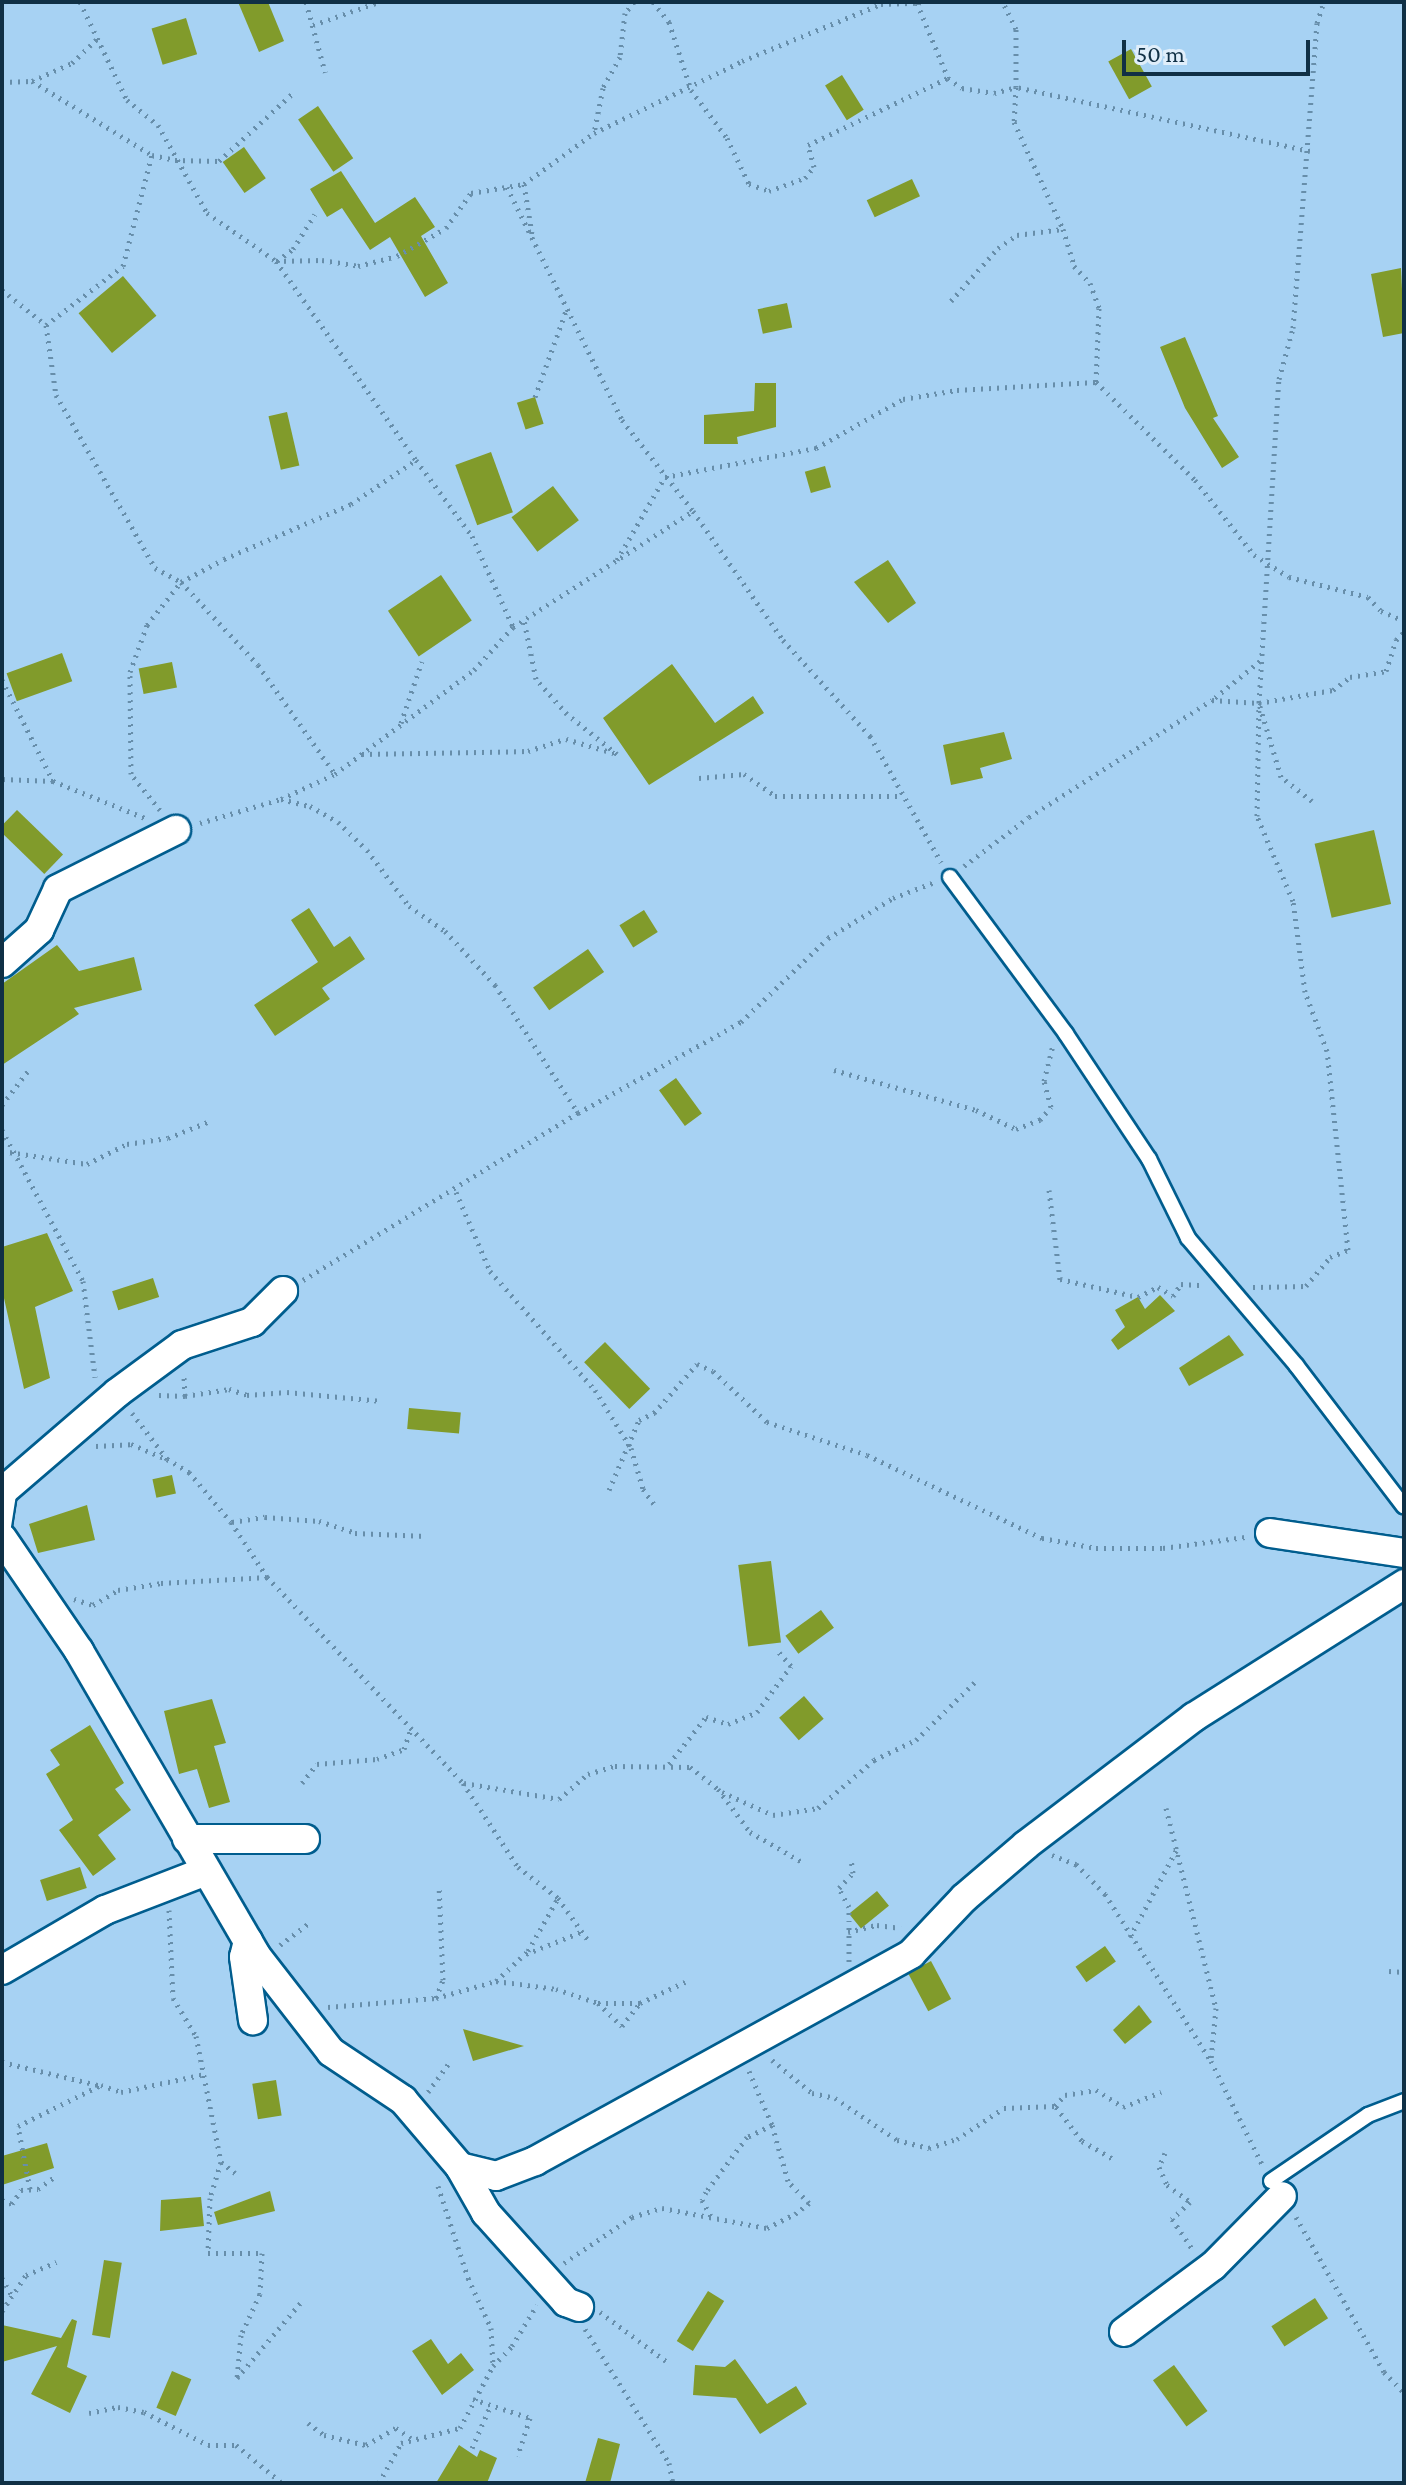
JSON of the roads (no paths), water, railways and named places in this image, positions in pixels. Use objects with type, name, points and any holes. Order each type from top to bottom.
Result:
[{"type":"street","points":[[2,963],[39,930],[58,889],[176,830]]},
{"type":"street","points":[[5,1488],[88,1433],[117,1393],[182,1345],[252,1322],[283,1291]]},
{"type":"street","points":[[1270,1533],[1404,1553]]},
{"type":"street","points":[[2,1539],[79,1651],[254,1951],[331,2052],[414,2113],[486,2213],[566,2302],[579,2307]]},
{"type":"street","points":[[442,2153],[496,2176],[535,2161],[846,1991],[918,1947],[964,1898],[1026,1845],[1194,1717],[1404,1584]]},
{"type":"street","points":[[187,1839],[305,1839]]},
{"type":"street","points":[[174,1892],[212,1882]]},
{"type":"street","points":[[2,1970],[105,1910],[212,1882]]},
{"type":"street","points":[[253,2020],[244,1957],[254,1951]]},
{"type":"street","points":[[1124,2332],[1204,2272],[1276,2189]]},
{"type":"lane","points":[[950,877],[1066,1034],[1149,1159],[1188,1238],[1229,1285],[1404,1507]]},
{"type":"lane","points":[[2,1539],[5,1488]]},
{"type":"lane","points":[[1276,2189],[1368,2115],[1404,2101]]}]
